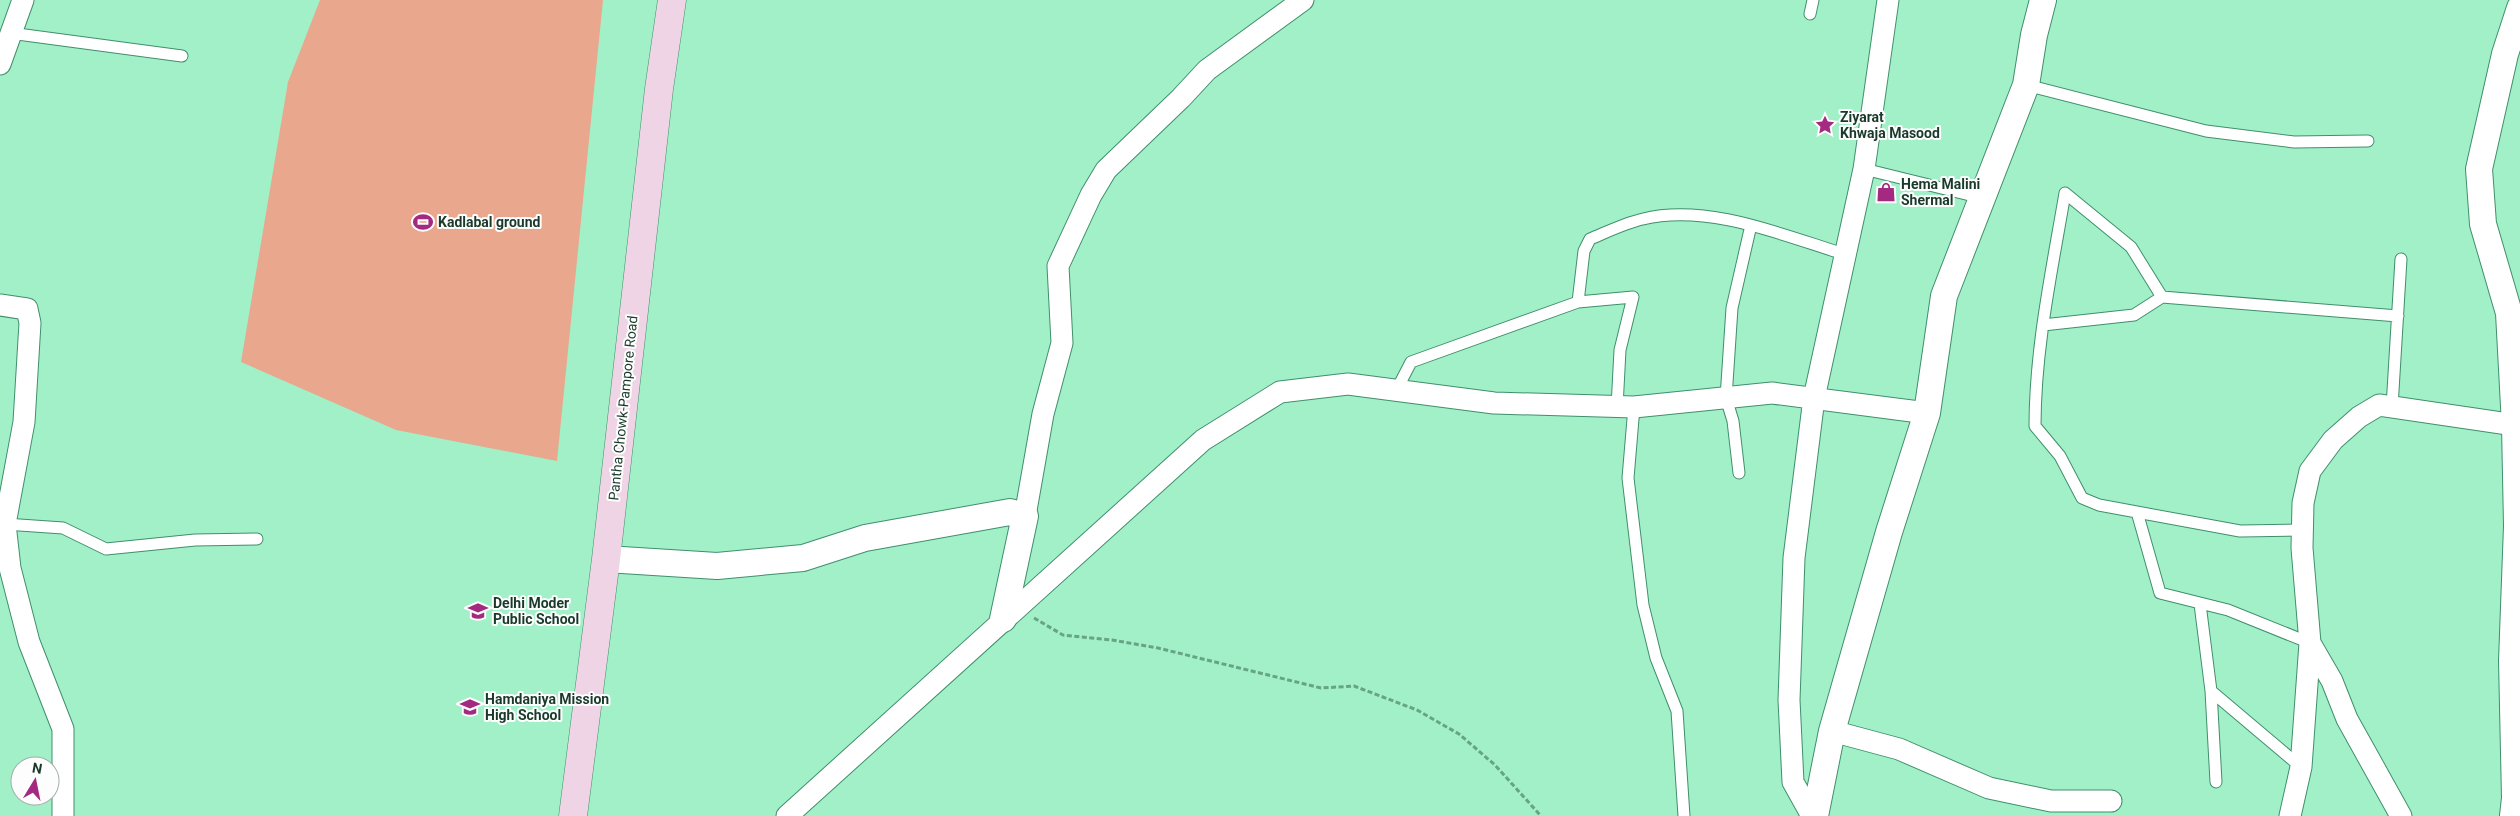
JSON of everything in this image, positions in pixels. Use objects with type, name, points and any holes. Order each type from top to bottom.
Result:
[{"type":"main road","name":"Pantha Chowk-Pampore Road","points":[[573,816],[606,559],[659,90],[672,0]]},
{"type":"street","points":[[0,64],[23,0]]},
{"type":"street","points":[[1010,613],[1043,414],[1062,343],[1058,266],[1106,170],[1181,98],[1207,70],[1303,0]]},
{"type":"street","points":[[1814,816],[1793,782],[1789,700],[1794,558],[1814,398],[1847,255],[1864,169],[1888,0]]},
{"type":"street","points":[[1814,816],[1832,731],[1889,532],[1927,413],[1944,296],[2026,85],[2034,35],[2043,0]]},
{"type":"street","points":[[2513,816],[2515,798],[2512,661],[2517,526],[2515,426],[2508,313],[2483,224],[2479,169],[2505,54],[2520,8]]},
{"type":"street","points":[[0,304],[27,309],[30,323],[24,422],[5,512],[10,568],[29,642],[63,729],[62,816]]},
{"type":"street","points":[[787,816],[1202,440],[1280,392],[1348,384],[1494,403],[1626,407],[1772,393],[1927,413]]},
{"type":"street","points":[[2290,816],[2301,767],[2310,643],[2302,548],[2303,504],[2310,471],[2333,440],[2359,418],[2379,405],[2515,426]]},
{"type":"street","points":[[606,559],[717,566],[803,558],[865,538],[1010,512],[1025,516]]},
{"type":"street","points":[[2310,643],[2332,681],[2347,719],[2401,816]]},
{"type":"street","points":[[1832,731],[1899,749],[1989,788],[2051,801],[2111,801]]},
{"type":"lane","points":[[1810,14],[1814,0]]},
{"type":"lane","points":[[10,33],[182,56]]},
{"type":"lane","points":[[2026,85],[2206,131],[2294,142],[2368,141]]},
{"type":"lane","points":[[1864,169],[1982,198]]},
{"type":"lane","points":[[2162,297],[2131,247],[2065,193],[2035,382],[2035,426],[2060,456],[2082,498],[2099,506],[2240,531],[2303,530]]},
{"type":"lane","points":[[1578,302],[1584,251],[1590,239],[1644,219],[1691,214],[1751,225],[1847,255]]},
{"type":"lane","points":[[1738,473],[1733,421],[1726,398],[1732,308],[1751,225]]},
{"type":"lane","points":[[2392,407],[2401,259]]},
{"type":"lane","points":[[1396,391],[1411,362],[1578,302],[1633,297],[1620,350],[1626,407],[1628,478],[1643,605],[1656,658],[1677,711],[1684,816]]},
{"type":"lane","points":[[2043,325],[2134,315],[2162,297],[2398,316]]},
{"type":"lane","points":[[5,512],[63,528],[106,549],[196,540],[257,539]]},
{"type":"lane","points":[[2137,512],[2160,593],[2228,610],[2310,643]]},
{"type":"lane","points":[[2200,604],[2210,691],[2216,782]]},
{"type":"lane","points":[[2210,691],[2301,767]]},
{"type":"path","points":[[1010,613],[1063,635],[1112,640],[1158,648],[1321,688],[1354,686],[1417,710],[1459,734],[1495,765],[1540,816]]},
{"type":"shaded area","name":"Kadlabal ground","points":[[320,0],[603,0],[557,461],[396,430],[241,362],[288,82]]},
{"type":"place","name":"Ziyarat Khwaja Masood","points":[[1825,125]]},
{"type":"place","name":"Hema Malini Shermal","points":[[1886,192]]},
{"type":"place","name":"Kadlabal ground","points":[[423,222]]},
{"type":"place","name":"Delhi Moder Public School","points":[[478,611]]},
{"type":"place","name":"Hamdaniya Mission High School","points":[[470,707]]}]
